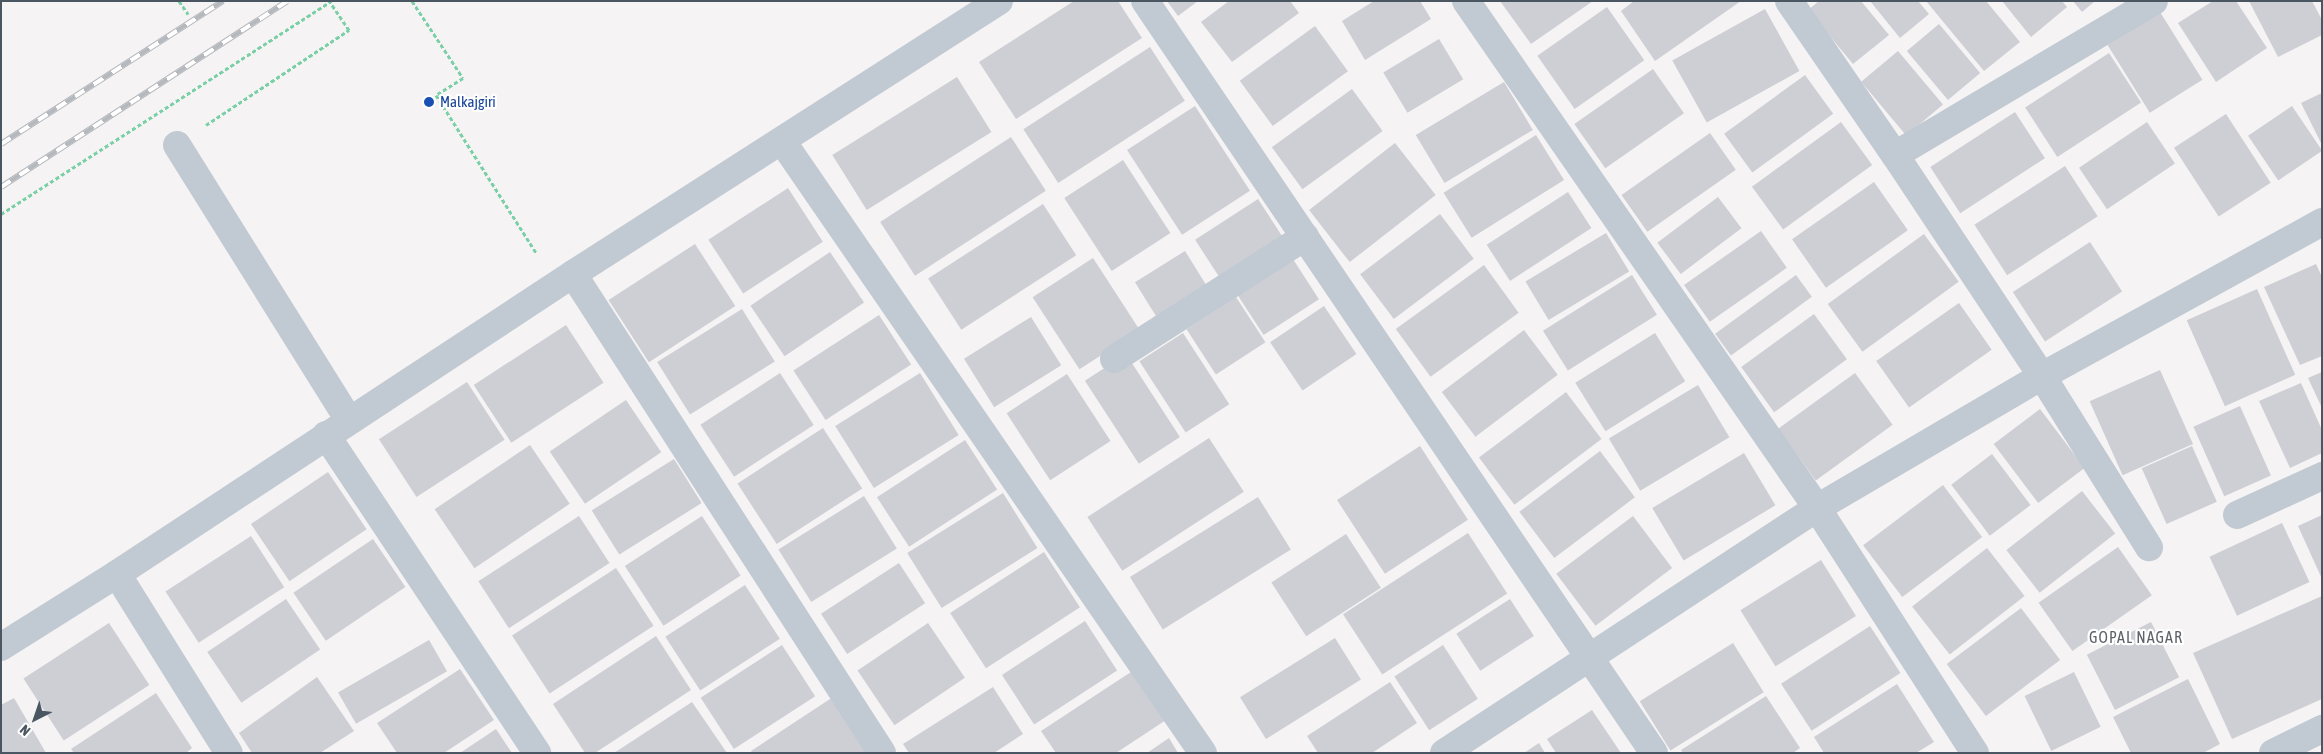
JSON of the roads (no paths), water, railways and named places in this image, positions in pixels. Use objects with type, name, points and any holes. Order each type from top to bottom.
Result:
[{"type":"street","points":[[1,647],[117,574],[565,279],[998,1]]},
{"type":"street","points":[[1145,1],[1654,753]]},
{"type":"street","points":[[1466,1],[1817,508],[1975,753]]},
{"type":"street","points":[[1789,1],[1895,155],[2042,376],[2149,548]]},
{"type":"street","points":[[1895,155],[2154,1]]},
{"type":"street","points":[[782,141],[1203,753]]},
{"type":"street","points":[[177,145],[349,420]]},
{"type":"street","points":[[1444,753],[1817,508],[2042,376],[2322,222]]},
{"type":"street","points":[[1114,359],[1305,237]]},
{"type":"street","points":[[565,279],[882,753]]},
{"type":"street","points":[[326,435],[537,753]]},
{"type":"street","points":[[2236,515],[2322,476]]},
{"type":"street","points":[[117,574],[229,753]]},
{"type":"street","points":[[2273,753],[2322,729]]},
{"type":"railway","points":[[1,144],[223,1]]},
{"type":"railway","points":[[1,187],[287,1]]},
{"type":"place","name":"Malkajgiri","points":[[429,102]]},
{"type":"district","name":"GOPAL NAGAR","points":[[2136,637]]}]
